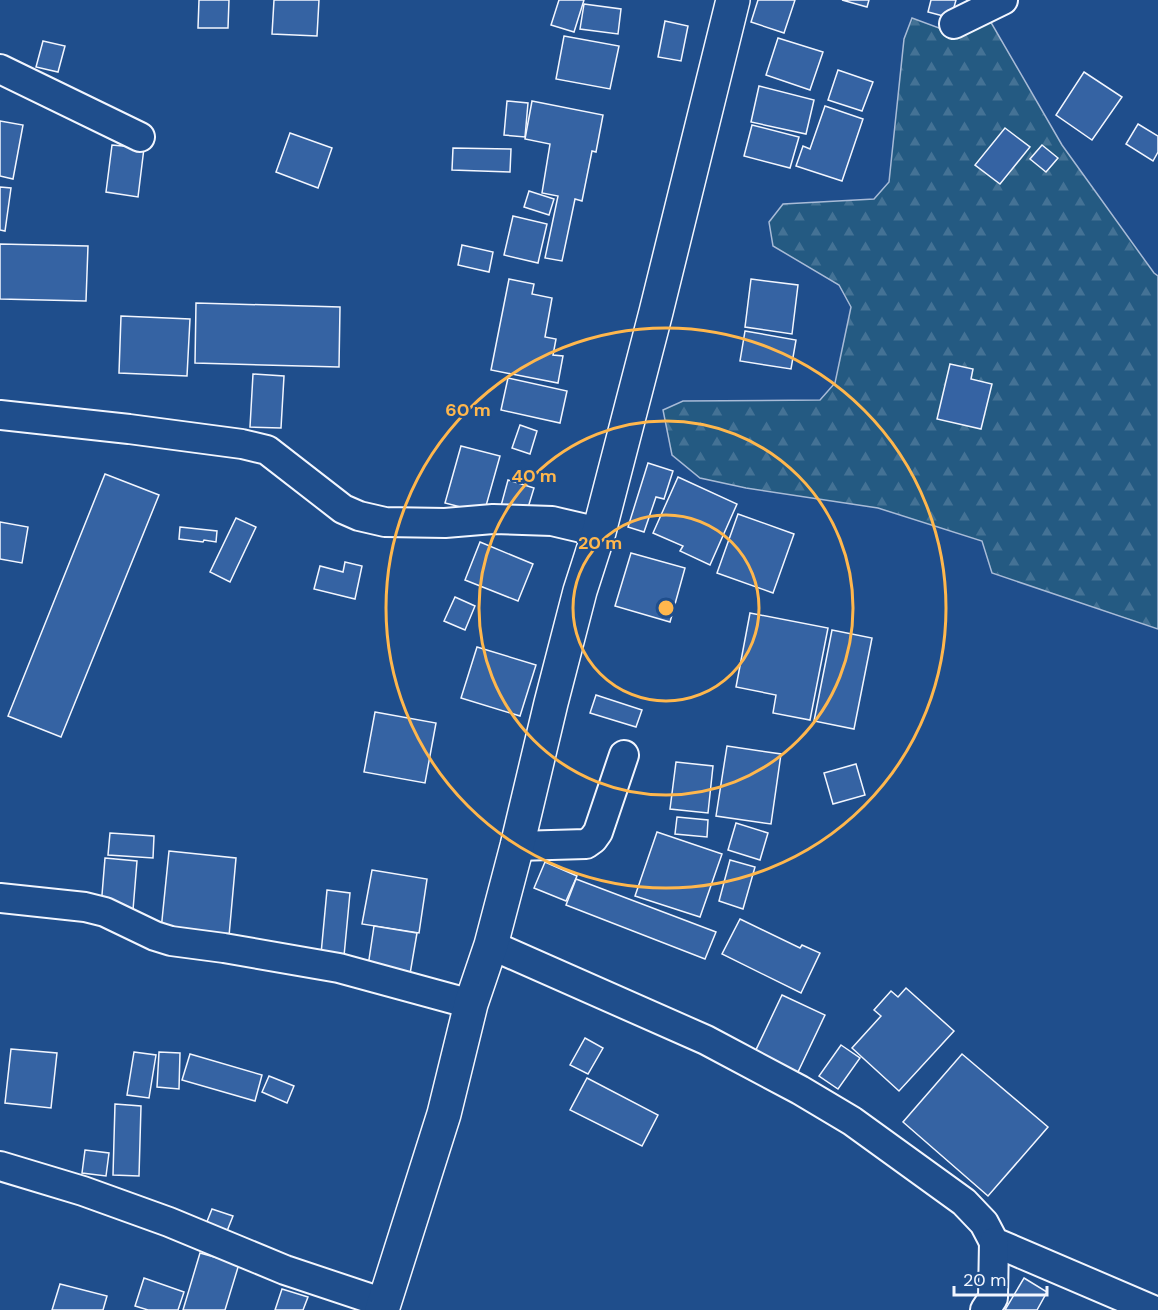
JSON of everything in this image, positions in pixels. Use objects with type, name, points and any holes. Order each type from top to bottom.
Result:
[{"type":"street","points":[[0,1166],[83,1191],[168,1222],[383,1307],[444,1114],[471,1005],[491,945],[574,614],[599,532],[656,312],[733,0]]},
{"type":"street","points":[[954,24],[1003,0]]},
{"type":"street","points":[[0,69],[140,137]]},
{"type":"street","points":[[0,415],[129,429],[242,444],[267,450],[343,509],[359,516],[384,522],[445,523],[493,519],[552,521],[599,532]]},
{"type":"street","points":[[517,846],[586,844],[598,832],[624,755]]},
{"type":"street","points":[[0,898],[85,907],[105,912],[155,936],[171,941],[339,968],[471,1005]]},
{"type":"street","points":[[491,945],[706,1040],[800,1090],[852,1121],[964,1202],[984,1223],[994,1242],[993,1298],[985,1310]]},
{"type":"street","points":[[994,1242],[1153,1310]]},
{"type":"green space","points":[[967,0],[978,0],[1062,145],[1158,276],[1158,629],[992,573],[982,541],[878,508],[746,488],[700,478],[672,455],[663,410],[683,401],[820,400],[835,383],[851,307],[839,285],[773,246],[769,222],[783,204],[874,199],[889,182],[904,39],[912,18],[947,31],[968,16]]},
{"type":"building","points":[[199,0],[229,0],[228,28],[198,28]]},
{"type":"building","points":[[274,0],[319,0],[317,36],[272,34]]},
{"type":"building","points":[[559,0],[584,0],[574,32],[551,25]]},
{"type":"building","points":[[758,0],[795,0],[784,33],[751,22]]},
{"type":"building","points":[[842,0],[869,0],[867,7]]},
{"type":"building","points":[[931,0],[956,0],[951,18],[928,12]]},
{"type":"building","points":[[584,4],[621,9],[618,34],[580,29]]},
{"type":"building","points":[[665,21],[688,26],[681,61],[658,57]]},
{"type":"building","points":[[564,36],[619,46],[610,89],[556,79]]},
{"type":"building","points":[[778,38],[823,52],[810,90],[766,75]]},
{"type":"building","points":[[43,41],[65,46],[58,72],[36,67]]},
{"type":"building","points":[[838,70],[873,82],[862,111],[828,100]]},
{"type":"building","points":[[1084,72],[1122,97],[1092,140],[1056,115]]},
{"type":"building","points":[[759,86],[814,100],[806,134],[751,122]]},
{"type":"building","points":[[507,101],[528,103],[525,137],[504,135]]},
{"type":"building","points":[[532,101],[603,115],[596,152],[592,151],[582,201],[575,199],[562,261],[545,258],[558,196],[542,193],[550,144],[525,139]]},
{"type":"building","points":[[825,106],[863,119],[842,181],[796,166],[803,146],[810,149]]},
{"type":"building","points":[[0,121],[23,125],[13,179],[0,176]]},
{"type":"building","points":[[1138,124],[1158,136],[1158,152],[1153,161],[1126,144]]},
{"type":"building","points":[[752,125],[799,137],[790,168],[744,156]]},
{"type":"building","points":[[1005,128],[1030,147],[1000,184],[975,165]]},
{"type":"building","points":[[290,133],[332,148],[318,188],[276,172]]},
{"type":"building","points":[[112,145],[144,148],[138,197],[106,192]]},
{"type":"building","points":[[1042,145],[1058,158],[1046,172],[1030,159]]},
{"type":"building","points":[[453,148],[511,149],[510,172],[452,170]]},
{"type":"building","points":[[0,187],[11,188],[5,231],[0,230]]},
{"type":"building","points":[[529,191],[554,199],[549,215],[524,207]]},
{"type":"building","points":[[513,216],[547,224],[538,263],[504,255]]},
{"type":"building","points":[[0,244],[88,246],[86,301],[0,299]]},
{"type":"building","points":[[462,245],[493,252],[489,272],[458,265]]},
{"type":"building","points":[[509,279],[534,284],[532,294],[552,298],[545,337],[556,339],[553,355],[563,356],[558,383],[491,370]]},
{"type":"building","points":[[751,279],[798,285],[792,334],[745,327]]},
{"type":"building","points":[[196,303],[340,307],[339,367],[195,363]]},
{"type":"building","points":[[121,316],[190,319],[187,376],[119,373]]},
{"type":"building","points":[[745,331],[796,340],[791,369],[740,361]]},
{"type":"building","points":[[950,364],[973,369],[971,379],[992,384],[981,429],[937,419]]},
{"type":"building","points":[[253,374],[284,376],[281,428],[250,427]]},
{"type":"building","points":[[508,378],[567,391],[560,423],[501,410]]},
{"type":"building","points":[[520,425],[537,431],[530,454],[512,448]]},
{"type":"building","points":[[461,446],[500,456],[484,513],[445,503]]},
{"type":"building","points":[[648,463],[673,471],[664,499],[656,497],[644,532],[628,527]]},
{"type":"building","points":[[105,474],[159,495],[61,737],[8,716]]},
{"type":"building","points":[[678,477],[737,504],[710,565],[680,551],[683,546],[653,533]]},
{"type":"building","points":[[508,480],[534,488],[523,524],[498,517]]},
{"type":"building","points":[[738,514],[794,534],[773,593],[717,573]]},
{"type":"building","points":[[236,518],[256,527],[230,582],[210,572]]},
{"type":"building","points":[[0,522],[28,527],[22,563],[0,559]]},
{"type":"building","points":[[180,527],[217,531],[216,542],[179,539]]},
{"type":"building","points":[[480,542],[533,564],[518,601],[465,580]]},
{"type":"building","points":[[631,553],[685,568],[670,622],[615,606]]},
{"type":"building","points":[[345,562],[362,566],[355,599],[314,589],[320,566],[343,572]]},
{"type":"building","points":[[455,597],[475,606],[465,630],[444,621]]},
{"type":"building","points":[[750,613],[828,628],[810,720],[773,713],[776,695],[736,687]]},
{"type":"building","points":[[832,630],[872,638],[854,729],[814,721]]},
{"type":"building","points":[[477,647],[536,665],[520,716],[461,698]]},
{"type":"building","points":[[596,695],[642,710],[636,727],[590,713]]},
{"type":"building","points":[[375,712],[436,723],[425,783],[364,772]]},
{"type":"building","points":[[727,746],[781,754],[771,824],[716,816]]},
{"type":"building","points":[[676,762],[713,766],[708,813],[670,809]]},
{"type":"building","points":[[856,764],[865,795],[833,804],[824,773]]},
{"type":"building","points":[[677,817],[708,820],[707,837],[675,834]]},
{"type":"building","points":[[736,823],[768,833],[760,860],[728,850]]},
{"type":"building","points":[[657,832],[722,854],[700,917],[635,896]]},
{"type":"building","points":[[110,833],[154,836],[153,858],[108,855]]},
{"type":"building","points":[[169,851],[236,858],[229,936],[161,930]]},
{"type":"building","points":[[105,858],[137,861],[133,910],[101,907]]},
{"type":"building","points":[[730,860],[755,867],[743,909],[719,901]]},
{"type":"building","points":[[545,862],[577,876],[566,901],[534,888]]},
{"type":"building","points":[[372,870],[427,879],[419,933],[362,924]]},
{"type":"building","points":[[576,879],[716,932],[705,959],[566,905]]},
{"type":"building","points":[[327,890],[350,893],[344,956],[321,954]]},
{"type":"building","points":[[740,919],[800,948],[802,945],[820,953],[801,993],[722,954]]},
{"type":"building","points":[[374,926],[417,933],[409,980],[367,973]]},
{"type":"building","points":[[906,988],[954,1031],[899,1091],[852,1048],[881,1016],[874,1010],[891,991],[898,997]]},
{"type":"building","points":[[782,995],[825,1015],[797,1074],[754,1054]]},
{"type":"building","points":[[585,1038],[603,1048],[588,1074],[570,1065]]},
{"type":"building","points":[[841,1045],[860,1058],[838,1089],[819,1076]]},
{"type":"building","points":[[11,1049],[57,1053],[51,1108],[5,1103]]},
{"type":"building","points":[[134,1052],[156,1055],[149,1098],[127,1095]]},
{"type":"building","points":[[159,1052],[180,1053],[179,1089],[157,1087]]},
{"type":"building","points":[[190,1054],[262,1075],[255,1101],[182,1080]]},
{"type":"building","points":[[962,1054],[1048,1127],[988,1196],[903,1122]]},
{"type":"building","points":[[269,1076],[294,1086],[287,1103],[262,1092]]},
{"type":"building","points":[[587,1078],[658,1115],[642,1146],[570,1110]]},
{"type":"building","points":[[115,1104],[141,1106],[139,1176],[113,1175]]},
{"type":"building","points":[[85,1150],[109,1153],[106,1176],[82,1173]]},
{"type":"building","points":[[212,1209],[233,1216],[227,1231],[206,1224]]},
{"type":"building","points":[[200,1253],[239,1264],[225,1310],[183,1310]]},
{"type":"building","points":[[144,1278],[184,1292],[178,1310],[148,1310],[135,1306]]},
{"type":"building","points":[[1024,1278],[1047,1292],[1037,1310],[1005,1310]]},
{"type":"building","points":[[60,1284],[107,1296],[103,1310],[52,1310]]},
{"type":"building","points":[[282,1289],[308,1297],[303,1310],[275,1310]]}]
